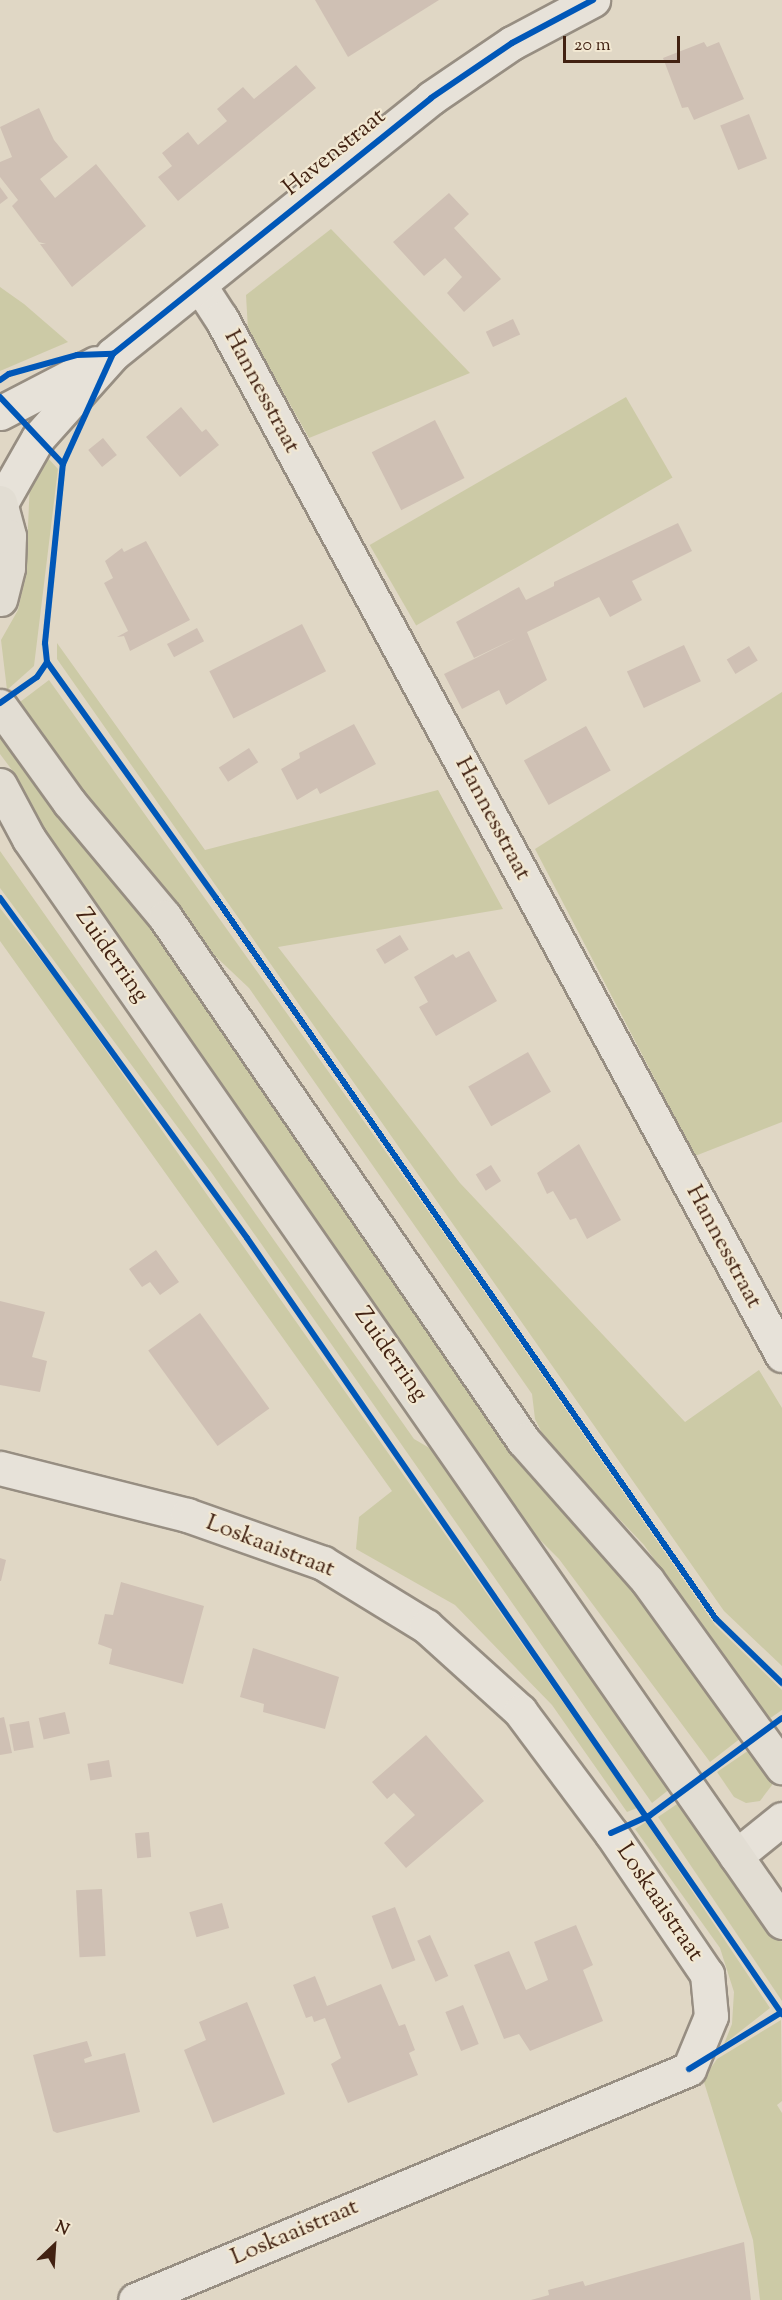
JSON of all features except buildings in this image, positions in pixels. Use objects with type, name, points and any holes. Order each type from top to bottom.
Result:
[{"type":"main road","points":[[0,503],[9,536],[8,568],[0,599]]},
{"type":"main road","points":[[0,706],[69,802],[165,916],[523,1440],[647,1580],[782,1767]]},
{"type":"main road","name":"Zuiderring","points":[[0,785],[29,839],[736,1856],[778,1909]]},
{"type":"street","name":"Havenstraat","points":[[0,503],[38,438],[113,354],[431,98],[512,43],[593,0]]},
{"type":"street","name":"Hannesstraat","points":[[200,285],[221,318],[782,1355]]},
{"type":"street","name":"Havenstraat","points":[[0,413],[113,354]]},
{"type":"street","name":"Loskaaistraat","points":[[0,1468],[187,1515],[323,1563],[426,1626],[520,1711],[611,1833],[706,1974],[711,2016],[689,2069],[135,2300]]},
{"type":"street","points":[[736,1856],[782,1819]]},
{"type":"shaded area","points":[[331,229],[470,373],[309,438],[248,330],[246,295]]},
{"type":"shaded area","points":[[0,287],[24,304],[68,342],[0,371]]},
{"type":"shaded area","points":[[626,397],[672,478],[416,626],[370,545]]},
{"type":"shaded area","points":[[45,455],[58,469],[34,666],[7,690],[1,640],[18,610],[26,572],[30,481]]},
{"type":"shaded area","points":[[57,643],[205,850],[438,790],[503,909],[278,947],[460,1183],[685,1422],[759,1370],[782,1408],[782,1666],[724,1611],[57,659]]},
{"type":"shaded area","points":[[49,680],[440,1228],[715,1625],[782,1690],[782,1710],[769,1719],[644,1545],[547,1443],[535,1419],[532,1394],[249,988],[194,936],[71,784],[16,705]]},
{"type":"shaded area","points":[[782,692],[782,1122],[695,1156],[535,849]]},
{"type":"shaded area","points":[[0,728],[117,876],[746,1734],[710,1762],[559,1559],[523,1523],[42,832],[18,778],[0,754]]},
{"type":"shaded area","points":[[0,851],[414,1439],[445,1457],[676,1784],[652,1803],[211,1172],[0,888]]},
{"type":"shaded area","points":[[0,908],[60,985],[637,1808],[627,1812],[552,1705],[455,1605],[356,1549],[359,1517],[392,1491],[0,941]]},
{"type":"shaded area","points":[[755,1746],[773,1772],[772,1785],[760,1801],[746,1803],[734,1797],[717,1772]]},
{"type":"shaded area","points":[[683,1800],[782,1942],[782,2001],[658,1817]]},
{"type":"shaded area","points":[[646,1822],[770,2008],[724,2044],[732,2024],[734,1992],[720,1948],[635,1829]]},
{"type":"shaded area","points":[[781,2020],[782,2101],[777,2105],[782,2113],[782,2300],[760,2300],[753,2240],[703,2079],[717,2059]]},
{"type":"cycle path","points":[[0,703],[37,677],[47,662],[45,643],[63,464],[113,354],[431,98],[512,43],[593,0]]},
{"type":"cycle path","points":[[0,380],[9,374],[77,355],[113,354]]},
{"type":"cycle path","points":[[0,397],[63,464]]},
{"type":"cycle path","points":[[47,662],[216,898],[716,1619],[782,1683]]},
{"type":"cycle path","points":[[0,898],[247,1238],[782,2014]]},
{"type":"cycle path","points":[[611,1833],[649,1816],[782,1718]]},
{"type":"cycle path","points":[[689,2069],[782,2012]]}]
